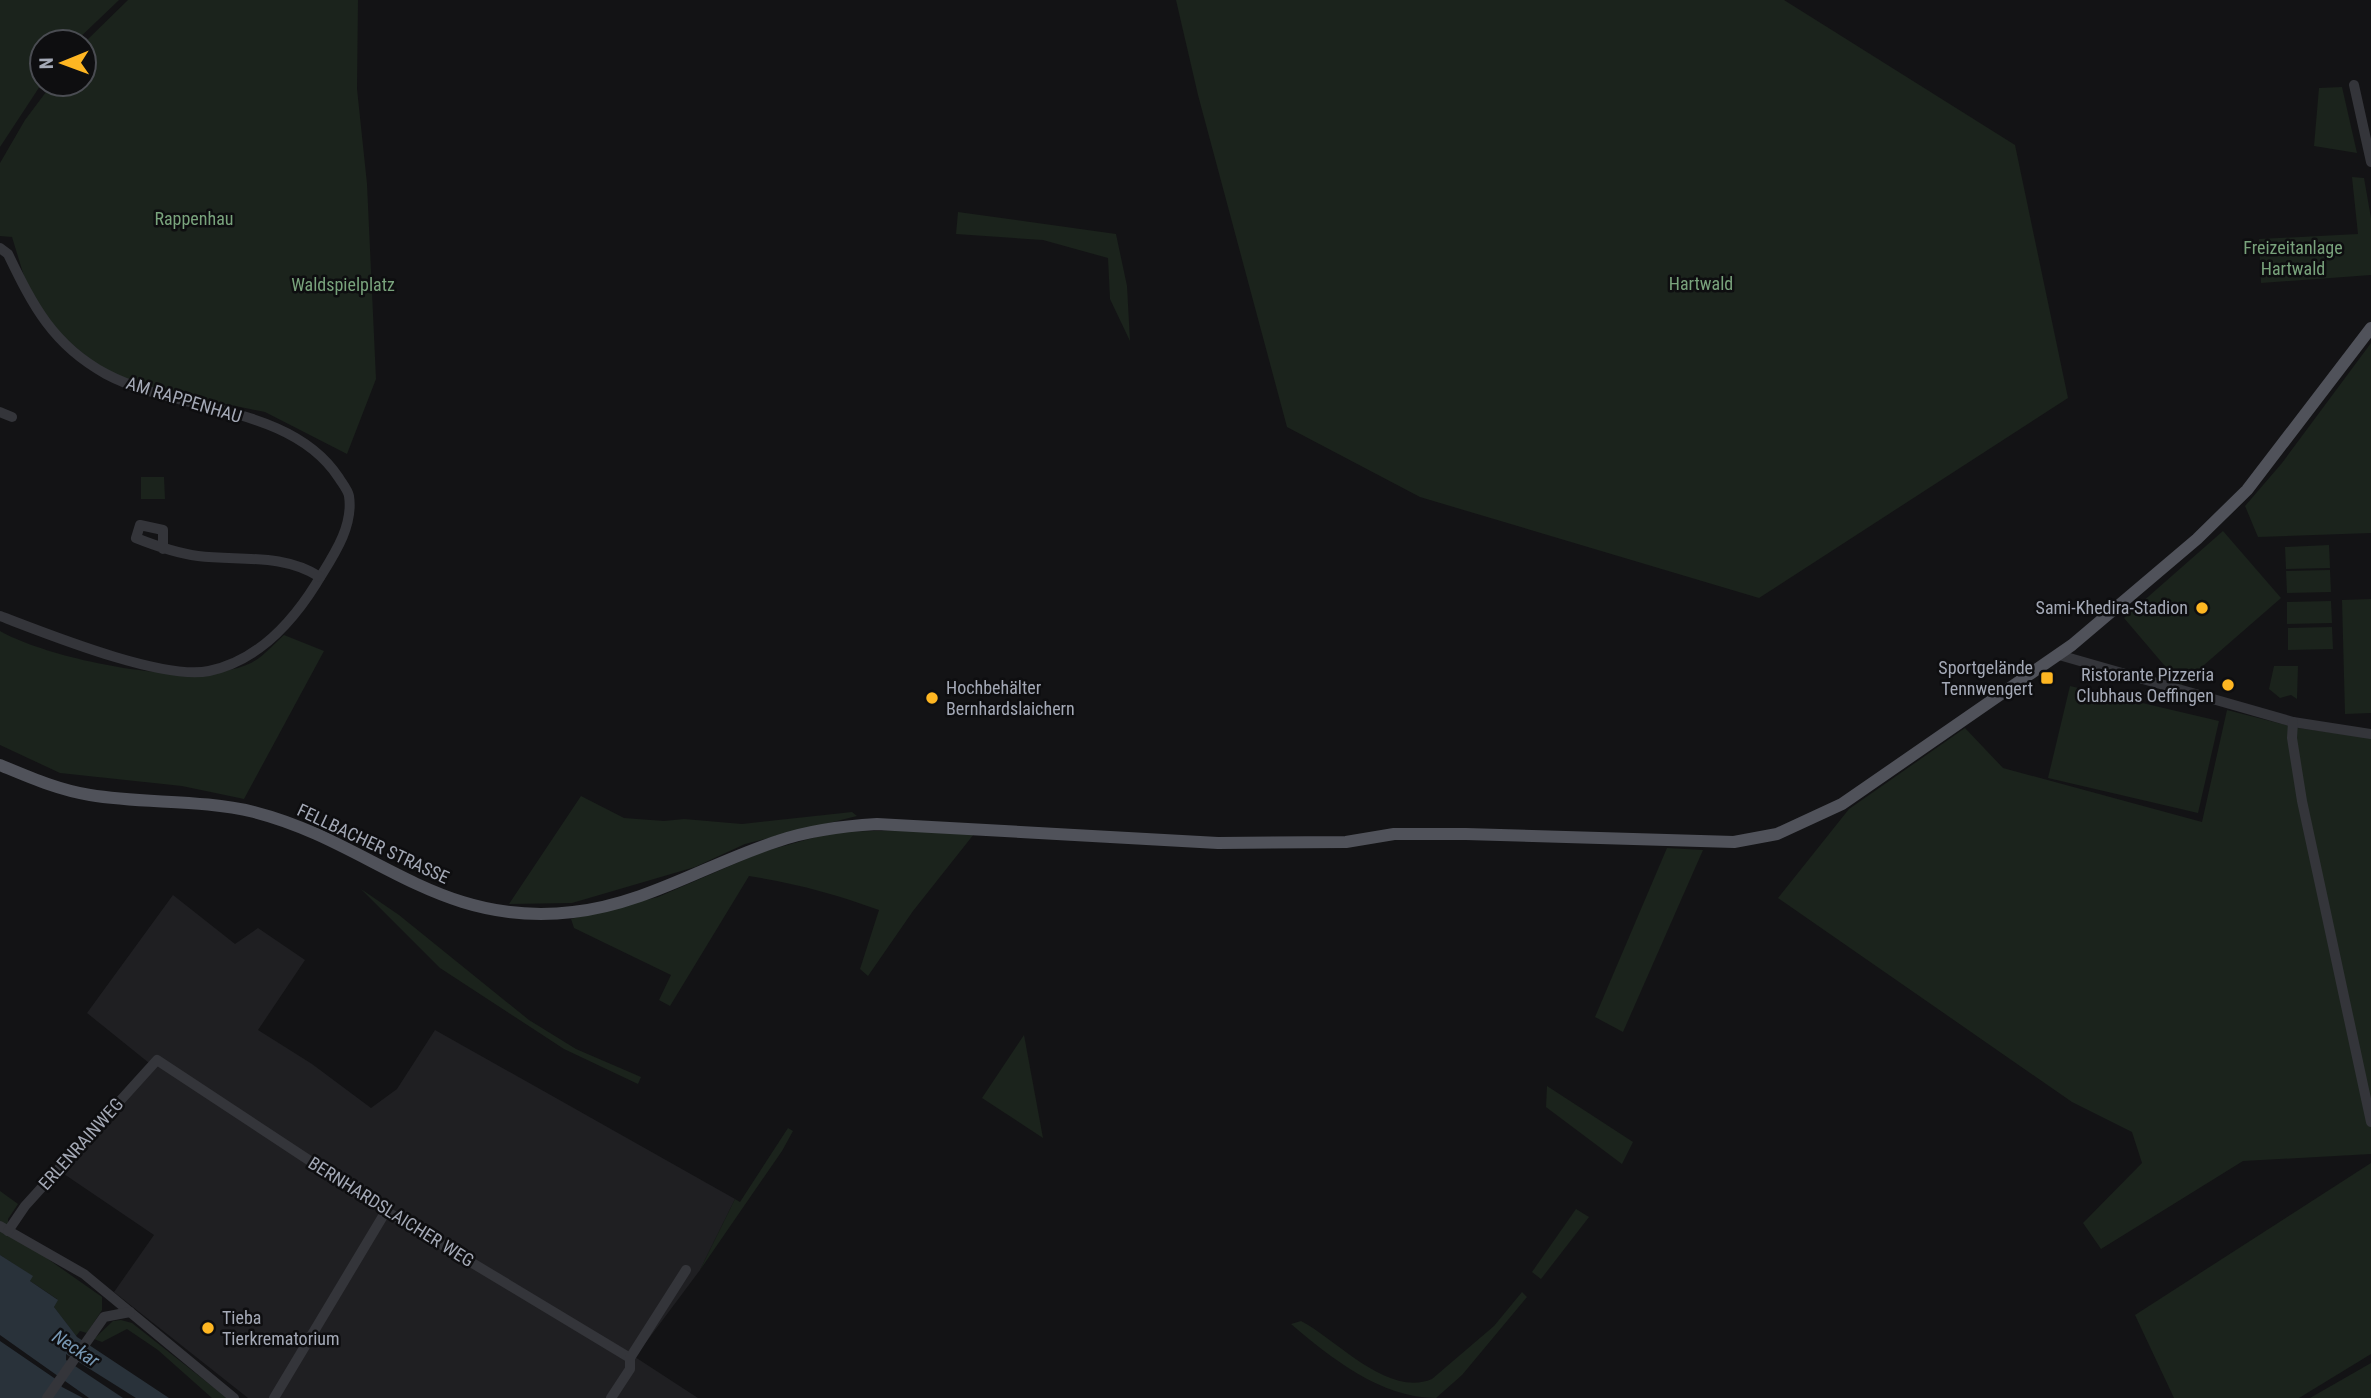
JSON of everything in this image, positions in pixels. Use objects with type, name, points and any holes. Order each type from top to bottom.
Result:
[{"type":"main road","name":"FELLBACHER STRASSE","points":[[0,765],[38,782],[90,795],[213,805],[254,812],[324,839],[433,894],[497,912],[531,914],[587,910],[630,900],[762,846],[827,828],[900,824],[1218,843],[1346,842],[1394,834],[1734,842],[1787,830],[1842,804],[2059,655],[2197,539],[2247,490],[2371,328]]},
{"type":"street","points":[[2354,85],[2371,162]]},
{"type":"street","name":"AM RAPPENHAU","points":[[0,247],[8,254],[48,328],[87,362],[133,387],[288,433],[333,469],[349,495],[348,516],[339,547],[298,613],[252,655],[207,672],[151,667],[46,634],[0,616]]},
{"type":"street","points":[[0,412],[12,417]]},
{"type":"street","points":[[163,549],[199,556],[286,562],[320,577]]},
{"type":"street","points":[[2059,655],[2220,704],[2293,722],[2371,734]]},
{"type":"street","points":[[2293,722],[2292,738],[2302,801],[2371,1122]]},
{"type":"street","name":"BERNHARDSLAICHER WEG","points":[[156,1060],[386,1211],[629,1358]]},
{"type":"street","name":"ERLENRAINWEG","points":[[4,1229],[156,1060]]},
{"type":"street","points":[[274,1398],[386,1211]]},
{"type":"street","points":[[4,1229],[84,1275],[234,1398]]},
{"type":"street","points":[[611,1398],[629,1368],[629,1358],[686,1270]]},
{"type":"street","points":[[47,1398],[104,1317],[130,1312]]},
{"type":"shaded area","points":[[173,895],[235,944],[258,928],[305,960],[258,1030],[312,1064],[371,1108],[397,1089],[435,1030],[735,1199],[700,1270],[635,1357],[698,1398],[248,1398],[114,1292],[154,1235],[61,1172],[154,1067],[87,1013]]},
{"type":"green space","points":[[0,0],[119,0],[90,28],[28,28],[28,98],[32,98],[0,147]]},
{"type":"green space","name":"Rappenhau","points":[[128,0],[358,0],[357,89],[367,184],[376,379],[347,454],[265,412],[115,381],[35,312],[12,237],[0,236],[0,163],[42,98],[98,98],[98,29]]},
{"type":"green space","name":"Hartwald","points":[[1176,0],[1784,0],[2015,145],[2068,398],[1759,598],[1420,497],[1287,427],[1198,95]]},
{"type":"green space","points":[[2342,87],[2357,153],[2314,146],[2319,88]]},
{"type":"green space","name":"Freizeitanlage Hartwald","points":[[2352,177],[2364,178],[2371,218],[2371,275],[2261,283],[2259,239],[2358,234]]},
{"type":"green space","points":[[958,212],[1116,234],[1127,286],[1130,341],[1110,299],[1108,258],[1043,240],[956,234]]},
{"type":"green space","points":[[2371,343],[2371,533],[2258,537],[2245,506],[2282,463]]},
{"type":"green space","points":[[141,477],[164,477],[165,499],[141,499]]},
{"type":"green space","name":"Sami-Khedira-Stadion","points":[[2223,531],[2281,598],[2181,685],[2124,618]]},
{"type":"green space","points":[[2329,545],[2330,568],[2286,569],[2285,547]]},
{"type":"green space","points":[[2330,570],[2331,592],[2287,593],[2286,571]]},
{"type":"green space","points":[[2371,599],[2371,713],[2345,714],[2342,600]]},
{"type":"green space","points":[[2331,601],[2332,623],[2287,624],[2287,602]]},
{"type":"green space","points":[[2332,627],[2333,649],[2288,650],[2288,628]]},
{"type":"green space","points":[[0,631],[23,642],[88,661],[161,672],[227,671],[251,663],[284,635],[324,651],[244,799],[182,786],[60,773],[0,745]]},
{"type":"green space","points":[[2274,666],[2298,666],[2297,699],[2291,695],[2280,698],[2269,689]]},
{"type":"green space","points":[[2070,686],[2219,721],[2198,813],[2048,778]]},
{"type":"green space","points":[[2227,710],[2298,728],[2371,738],[2371,1154],[2243,1161],[2101,1249],[2083,1223],[2142,1163],[2132,1132],[2072,1102],[1778,898],[1849,809],[1965,728],[2003,768],[2202,822]]},
{"type":"green space","points":[[581,796],[624,818],[664,821],[684,819],[742,824],[852,812],[857,816],[745,844],[695,867],[572,903],[509,904]]},
{"type":"green space","points":[[910,830],[974,834],[913,911],[868,976],[860,969],[879,910],[815,890],[766,879],[749,876],[670,1006],[659,1000],[671,975],[574,928],[571,919],[658,897],[762,852],[834,832]]},
{"type":"green space","points":[[1667,848],[1703,850],[1623,1032],[1595,1017]]},
{"type":"green space","points":[[361,889],[399,915],[529,1020],[576,1049],[641,1077],[638,1084],[564,1049],[440,968]]},
{"type":"green space","points":[[1024,1035],[1043,1138],[982,1098]]},
{"type":"green space","points":[[1547,1086],[1633,1142],[1622,1164],[1546,1107]]},
{"type":"green space","points":[[788,1128],[793,1131],[782,1151],[700,1270],[735,1199],[740,1202]]},
{"type":"green space","points":[[2371,1163],[2371,1354],[2299,1398],[2174,1398],[2135,1315]]},
{"type":"green space","points":[[0,1191],[18,1204],[8,1219],[8,1231],[102,1297],[102,1310],[87,1333],[80,1331],[76,1336],[54,1307],[57,1299],[30,1281],[32,1276],[0,1255]]},
{"type":"green space","points":[[1576,1209],[1589,1217],[1541,1279],[1532,1272]]},
{"type":"green space","points":[[1522,1292],[1527,1297],[1462,1375],[1436,1398],[1416,1396],[1376,1384],[1323,1350],[1291,1324],[1301,1321],[1380,1374],[1415,1383],[1432,1379],[1494,1326]]},
{"type":"green space","points":[[113,1321],[132,1323],[227,1398],[212,1398],[158,1350],[127,1329],[102,1342],[94,1339]]},
{"type":"green space","points":[[2371,1363],[2371,1398],[2310,1398]]},
{"type":"water","name":"Neckar","points":[[0,1255],[33,1276],[30,1281],[58,1300],[54,1307],[77,1337],[169,1398],[136,1398],[66,1354],[66,1360],[123,1398],[89,1398],[0,1335]]},
{"type":"water","points":[[0,1341],[57,1380],[62,1387],[83,1398],[0,1398]]},
{"type":"place","name":"Sami-Khedira-Stadion","points":[[2202,608]]},
{"type":"place","name":"Sportgelände Tennwengert","points":[[2047,678]]},
{"type":"place","name":"Ristorante Pizzeria Clubhaus Oeffingen","points":[[2228,685]]},
{"type":"place","name":"Hochbehälter Bernhardslaichern","points":[[932,698]]},
{"type":"place","name":"Tieba Tierkrematorium","points":[[208,1328]]},
{"type":"park label","name":"Waldspielplatz","points":[[343,285]]}]
